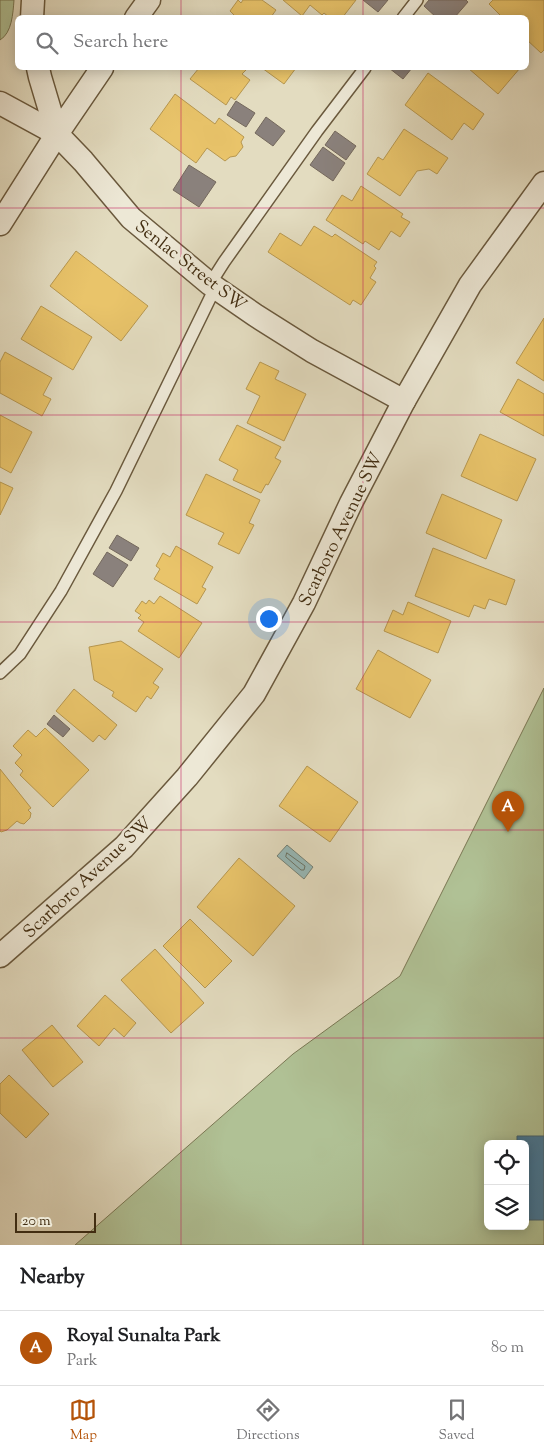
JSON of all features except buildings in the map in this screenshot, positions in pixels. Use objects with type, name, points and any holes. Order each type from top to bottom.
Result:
[{"type":"street","points":[[32,15],[33,0]]},
{"type":"street","points":[[138,15],[149,0]]},
{"type":"street","points":[[38,70],[57,134]]},
{"type":"street","points":[[0,224],[57,134],[101,70]]},
{"type":"street","name":"Senlac Street SW","points":[[0,103],[57,134],[83,161],[131,218],[213,286],[312,351],[404,401]]},
{"type":"street","name":"Scarboro Avenue SW","points":[[0,956],[124,847],[187,778],[254,694],[304,603],[351,503],[404,401],[470,284],[544,183]]},
{"type":"lane","points":[[405,15],[417,0]]},
{"type":"lane","points":[[0,673],[20,654],[61,592],[116,491],[224,262],[317,131],[363,70]]},
{"type":"green space","points":[[0,0],[14,0],[9,28],[0,40]]},
{"type":"green space","points":[[544,688],[544,1245],[75,1245],[293,1054],[400,976]]},
{"type":"water","points":[[287,845],[313,867],[304,879],[277,856]]},
{"type":"place","name":"Royal Sunalta Park","points":[[508,832]]}]
